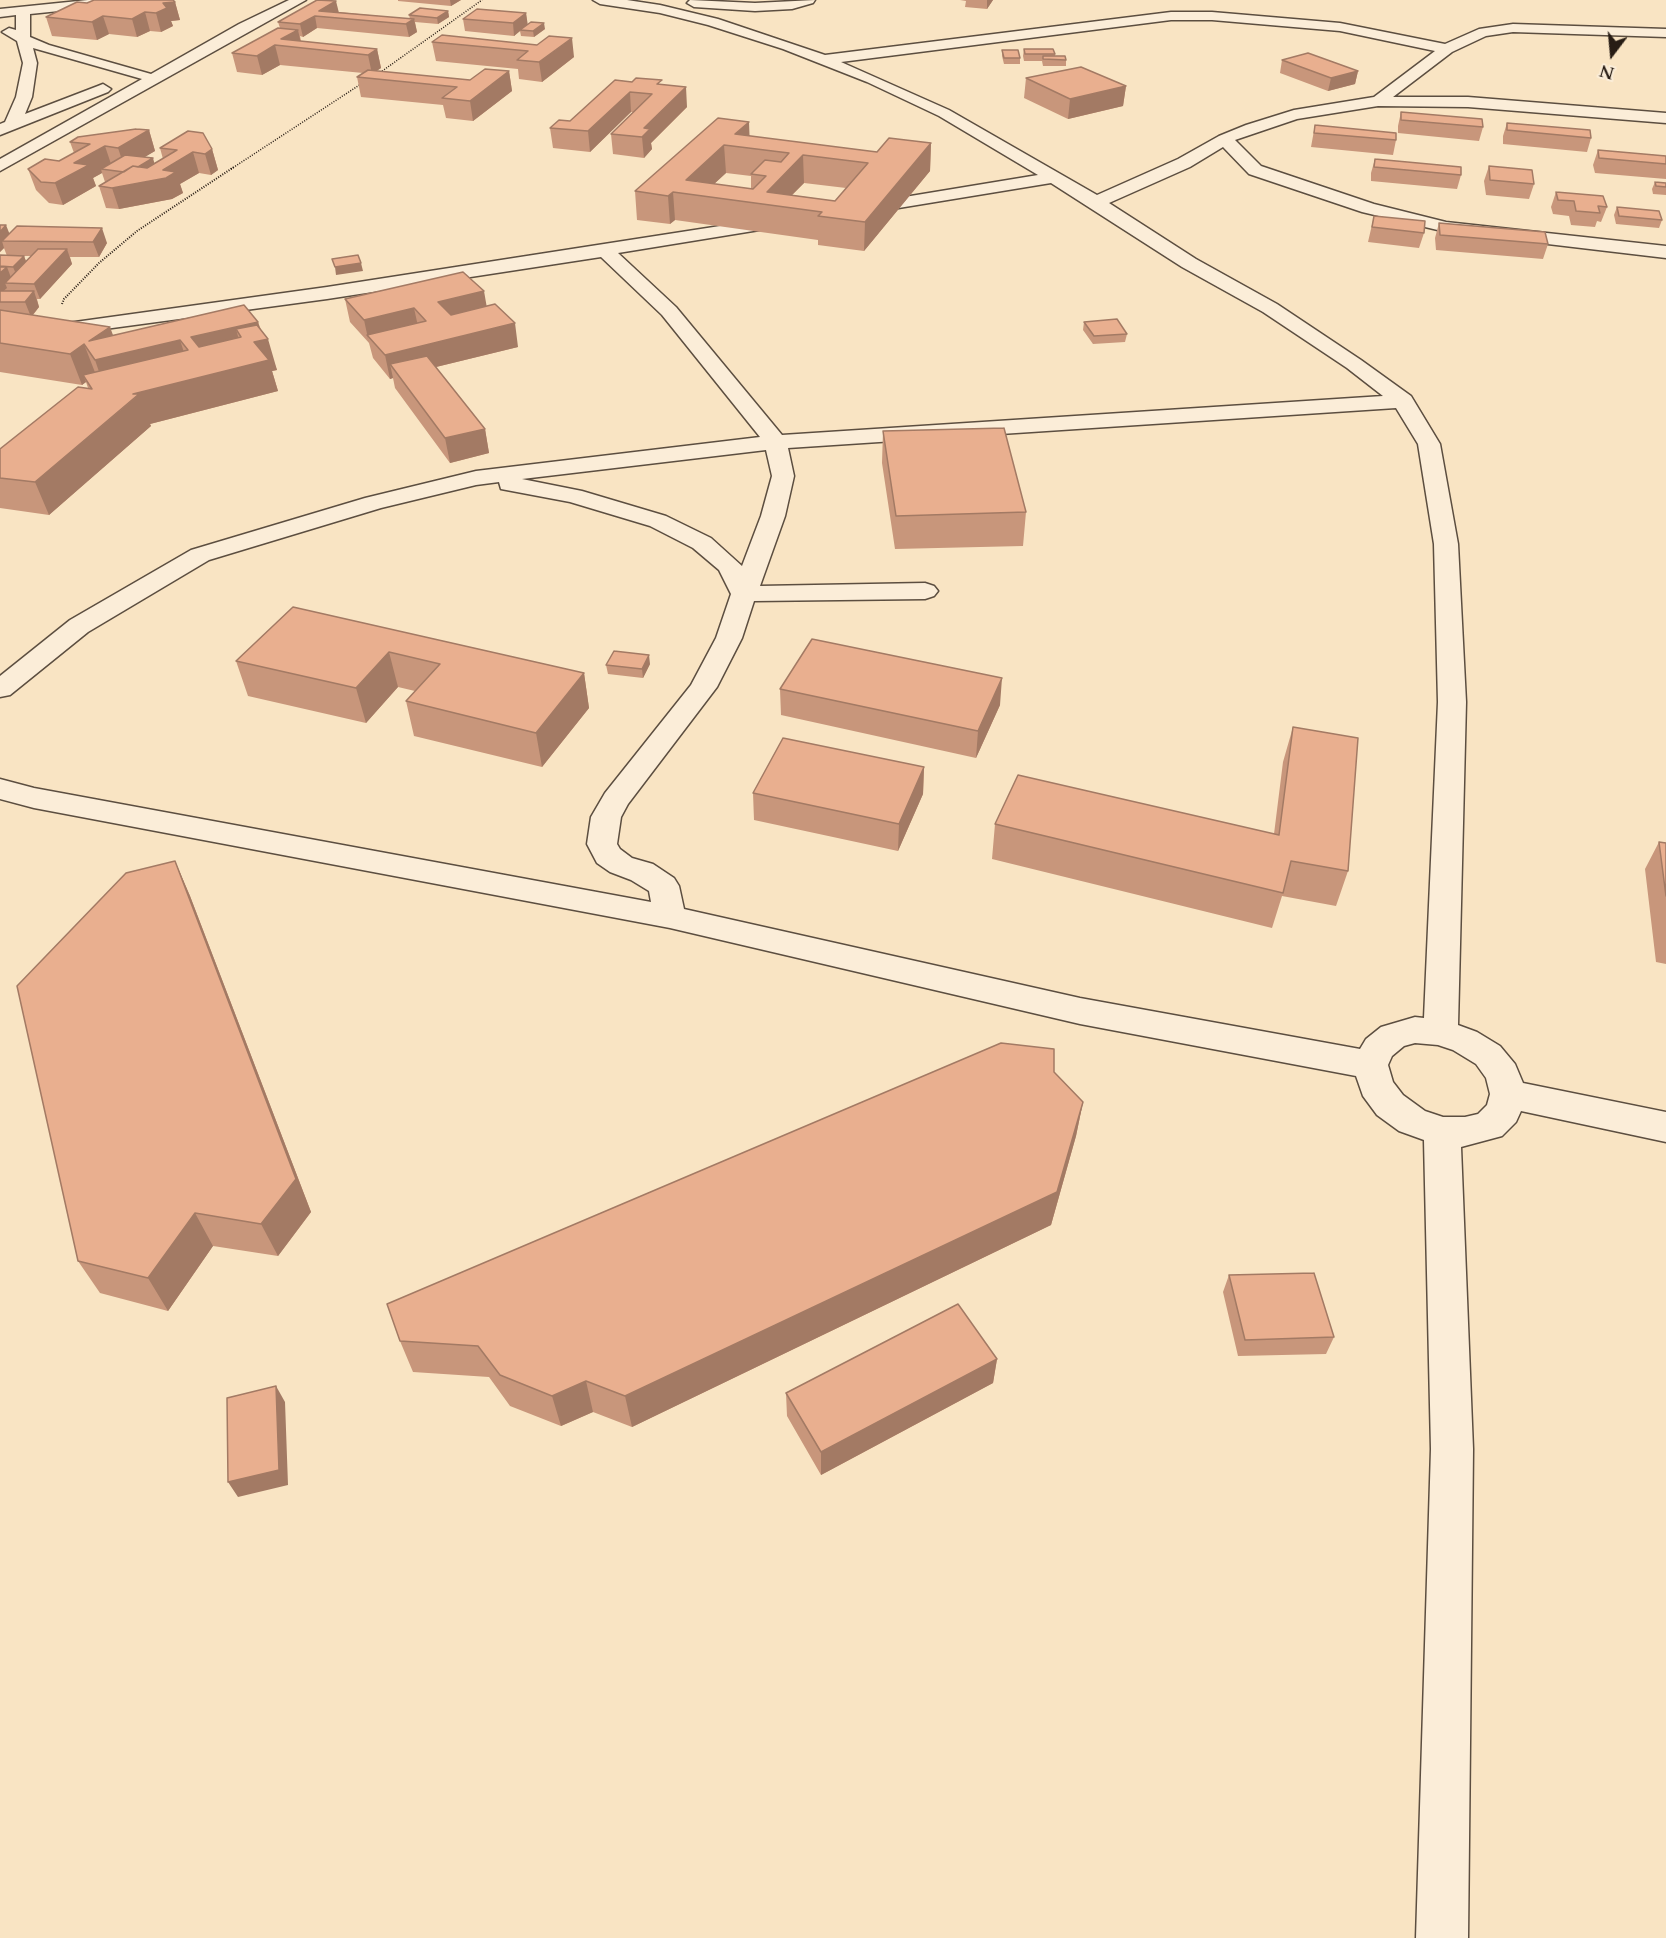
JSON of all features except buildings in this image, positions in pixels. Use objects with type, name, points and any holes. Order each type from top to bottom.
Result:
[{"type":"street","points":[[0,13],[127,0]]},
{"type":"street","points":[[0,166],[244,27],[299,0]]},
{"type":"street","points":[[600,0],[653,8],[713,22],[824,59],[944,113],[1096,202],[1189,263],[1270,308],[1354,364],[1403,401],[1429,444],[1446,544],[1452,702],[1441,1032]]},
{"type":"street","points":[[653,8],[672,3],[755,7],[792,5],[808,0]]},
{"type":"street","points":[[6,128],[24,97],[30,63],[23,39],[23,10]]},
{"type":"street","points":[[824,59],[952,45],[1055,29],[1171,16],[1212,16],[1340,27],[1447,49]]},
{"type":"street","points":[[0,28],[44,48],[144,75]]},
{"type":"street","points":[[1378,101],[1447,49],[1467,38],[1513,28],[1666,33]]},
{"type":"street","points":[[6,128],[59,105],[144,75],[177,67]]},
{"type":"street","points":[[1096,202],[1185,164],[1225,139],[1294,115],[1337,106],[1378,101],[1468,102],[1666,118]]},
{"type":"street","points":[[1225,139],[1255,170],[1313,191],[1446,227],[1666,252]]},
{"type":"street","points":[[0,155],[26,151]]},
{"type":"street","points":[[846,211],[1055,177]]},
{"type":"street","points":[[44,332],[327,293],[605,251],[800,218]]},
{"type":"street","points":[[605,251],[669,311],[776,441],[783,476],[773,516],[729,639],[703,687],[615,800],[606,817],[603,844],[608,856],[621,865],[642,872],[663,886],[670,917]]},
{"type":"street","points":[[0,689],[79,626],[200,555],[374,503],[476,478],[776,441],[1403,401]]},
{"type":"street","points":[[476,478],[574,496],[658,521],[702,543],[730,566],[744,594]]},
{"type":"street","points":[[744,594],[925,591]]},
{"type":"street","points":[[0,789],[46,800],[670,917],[1080,1011],[1371,1065]]},
{"type":"street","points":[[1415,1030],[1441,1032],[1465,1041],[1488,1055],[1503,1074],[1508,1094],[1503,1112],[1489,1126],[1465,1132],[1442,1132],[1412,1120],[1390,1105],[1376,1086],[1371,1065],[1378,1048],[1393,1036],[1415,1030]]},
{"type":"street","points":[[1508,1094],[1666,1128]]},
{"type":"street","points":[[1442,1132],[1452,1449],[1442,1938]]},
{"type":"path","points":[[375,76],[482,0]]},
{"type":"path","points":[[44,332],[64,299],[99,263],[137,231],[365,82]]}]
